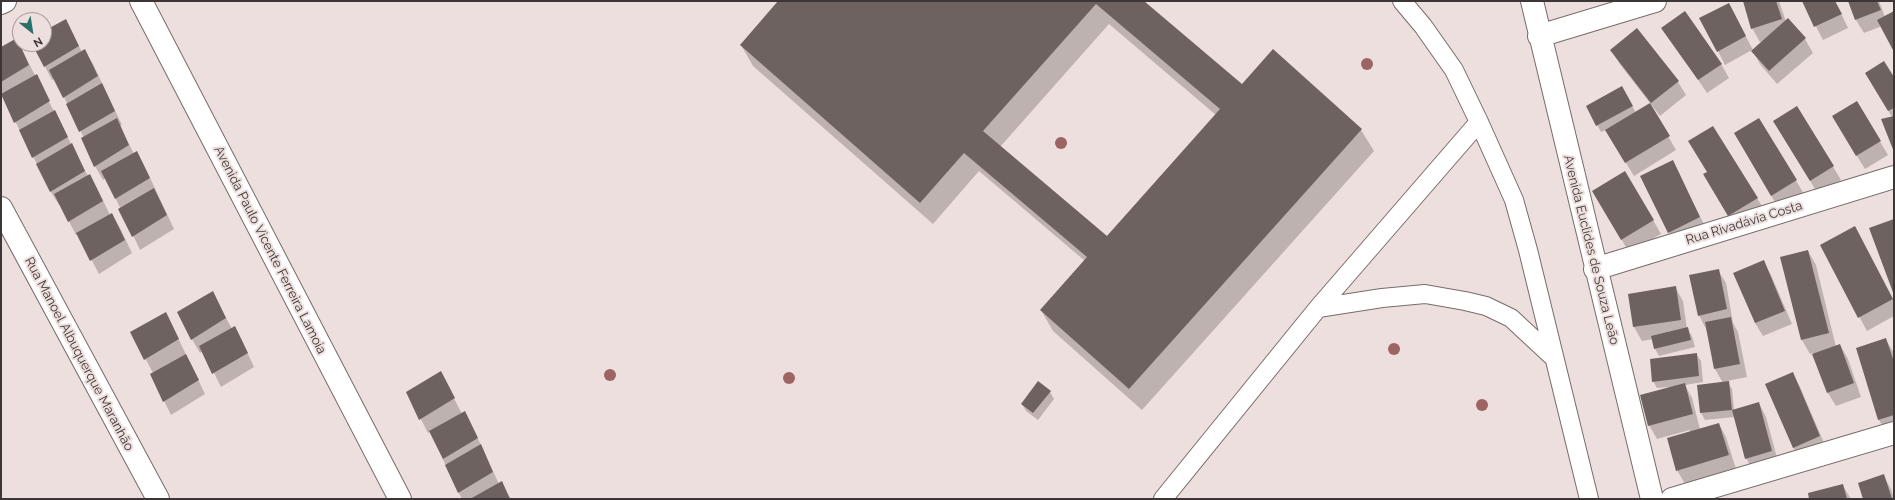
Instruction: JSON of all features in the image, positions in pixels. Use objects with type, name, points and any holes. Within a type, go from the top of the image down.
[{"type":"street","points":[[1,3],[5,1]]},
{"type":"street","name":"Avenida Paulo Vicente Ferreira Lamoia","points":[[141,1],[400,499]]},
{"type":"street","name":"Avenida Euclides de Souza Leão","points":[[1532,1],[1595,269],[1652,499]]},
{"type":"street","points":[[1539,36],[1655,1]]},
{"type":"street","name":"Rua Rivadávia Costa","points":[[1595,269],[1894,177]]},
{"type":"street","name":"Rua Manoel Albuquerque Maranhão","points":[[1,208],[158,499]]},
{"type":"street","points":[[1672,499],[1894,433]]},
{"type":"lane","points":[[1402,1],[1423,26],[1454,70],[1514,200],[1528,250],[1589,499]]},
{"type":"lane","points":[[1163,499],[1318,308],[1479,122]]},
{"type":"lane","points":[[1318,308],[1382,298],[1425,294],[1465,301],[1486,306],[1512,318],[1553,357]]},
{"type":"building","points":[[778,1],[1144,1],[1242,84],[1273,49],[1362,129],[1129,389],[1040,310],[1087,257],[964,153],[920,203],[740,45]],"holes":[[[1096,4],[1220,109],[1107,236],[983,131]]]},
{"type":"building","points":[[1743,1],[1776,1],[1782,19],[1751,29]]},
{"type":"building","points":[[1802,1],[1835,1],[1842,14],[1814,27]]},
{"type":"building","points":[[1848,1],[1877,1],[1881,10],[1855,20]]},
{"type":"building","points":[[1729,3],[1746,36],[1717,52],[1699,18]]},
{"type":"building","points":[[1685,11],[1722,64],[1698,80],[1661,28]]},
{"type":"building","points":[[1894,11],[1894,52],[1877,20]]},
{"type":"building","points":[[1788,18],[1806,38],[1769,71],[1751,51]]},
{"type":"building","points":[[66,19],[79,46],[44,67],[36,52],[52,52],[52,27]]},
{"type":"building","points":[[1637,28],[1679,81],[1651,103],[1610,50]]},
{"type":"building","points":[[12,41],[12,52],[23,52],[29,65],[1,82],[1,47]]},
{"type":"building","points":[[85,49],[98,76],[63,98],[49,70]]},
{"type":"building","points":[[1884,61],[1894,77],[1894,108],[1888,111],[1865,73]]},
{"type":"building","points":[[37,74],[50,101],[14,123],[1,94]]},
{"type":"building","points":[[102,83],[115,111],[79,132],[66,104]]},
{"type":"building","points":[[1622,86],[1633,106],[1596,126],[1586,106]]},
{"type":"building","points":[[1857,101],[1881,141],[1856,156],[1832,116]]},
{"type":"building","points":[[1650,103],[1670,136],[1625,163],[1605,130]]},
{"type":"building","points":[[1797,106],[1834,166],[1810,181],[1773,121]]},
{"type":"building","points":[[55,110],[68,137],[32,158],[19,130]]},
{"type":"building","points":[[1894,116],[1894,152],[1881,119]]},
{"type":"building","points":[[117,118],[129,145],[94,167],[81,138]]},
{"type":"building","points":[[1759,118],[1797,180],[1771,196],[1734,133]]},
{"type":"building","points":[[1713,126],[1758,198],[1728,216],[1703,174],[1707,172],[1688,141]]},
{"type":"building","points":[[72,143],[85,171],[50,192],[36,164]]},
{"type":"building","points":[[137,151],[150,178],[115,199],[101,171]]},
{"type":"building","points":[[1673,160],[1700,217],[1668,233],[1640,176]]},
{"type":"building","points":[[1625,171],[1654,220],[1621,240],[1592,191]]},
{"type":"building","points":[[90,174],[103,201],[68,222],[54,194]]},
{"type":"building","points":[[154,188],[167,215],[132,237],[118,209]]},
{"type":"building","points":[[112,213],[125,240],[90,261],[76,233]]},
{"type":"building","points":[[1894,219],[1894,295],[1869,228]]},
{"type":"building","points":[[1855,226],[1893,299],[1858,318],[1820,245]]},
{"type":"building","points":[[1808,250],[1829,333],[1801,340],[1780,257]]},
{"type":"building","points":[[1764,260],[1785,311],[1755,323],[1733,273]]},
{"type":"building","points":[[1719,269],[1727,309],[1698,316],[1689,275]]},
{"type":"building","points":[[1676,286],[1681,320],[1633,327],[1628,294]]},
{"type":"building","points":[[213,291],[226,318],[191,340],[177,312]]},
{"type":"building","points":[[166,312],[179,339],[144,360],[130,332]]},
{"type":"building","points":[[1731,317],[1740,364],[1714,369],[1705,322]]},
{"type":"building","points":[[235,326],[248,353],[212,374],[199,346]]},
{"type":"building","points":[[1688,327],[1691,340],[1654,349],[1651,336]]},
{"type":"building","points":[[1886,338],[1894,362],[1894,415],[1878,420],[1856,348]]},
{"type":"building","points":[[1840,344],[1854,383],[1827,393],[1812,354]]},
{"type":"building","points":[[1697,353],[1699,376],[1652,382],[1650,359]]},
{"type":"building","points":[[186,354],[199,380],[163,402],[150,374]]},
{"type":"building","points":[[441,371],[455,398],[419,420],[406,392]]},
{"type":"building","points":[[1793,372],[1820,436],[1793,448],[1765,384]]},
{"type":"building","points":[[1038,381],[1051,391],[1033,413],[1021,404]]},
{"type":"building","points":[[1729,381],[1732,410],[1700,413],[1697,385]]},
{"type":"building","points":[[1685,383],[1693,414],[1648,426],[1640,395]]},
{"type":"building","points":[[1759,402],[1772,451],[1745,459],[1732,410]]},
{"type":"building","points":[[465,411],[478,438],[443,459],[429,431]]},
{"type":"building","points":[[1719,423],[1729,455],[1676,471],[1667,438]]},
{"type":"building","points":[[481,444],[493,472],[458,493],[445,465]]},
{"type":"building","points":[[1884,474],[1892,499],[1863,499],[1858,483]]},
{"type":"building","points":[[502,481],[510,499],[470,499]]},
{"type":"building","points":[[1843,484],[1847,499],[1809,499],[1808,493]]}]
